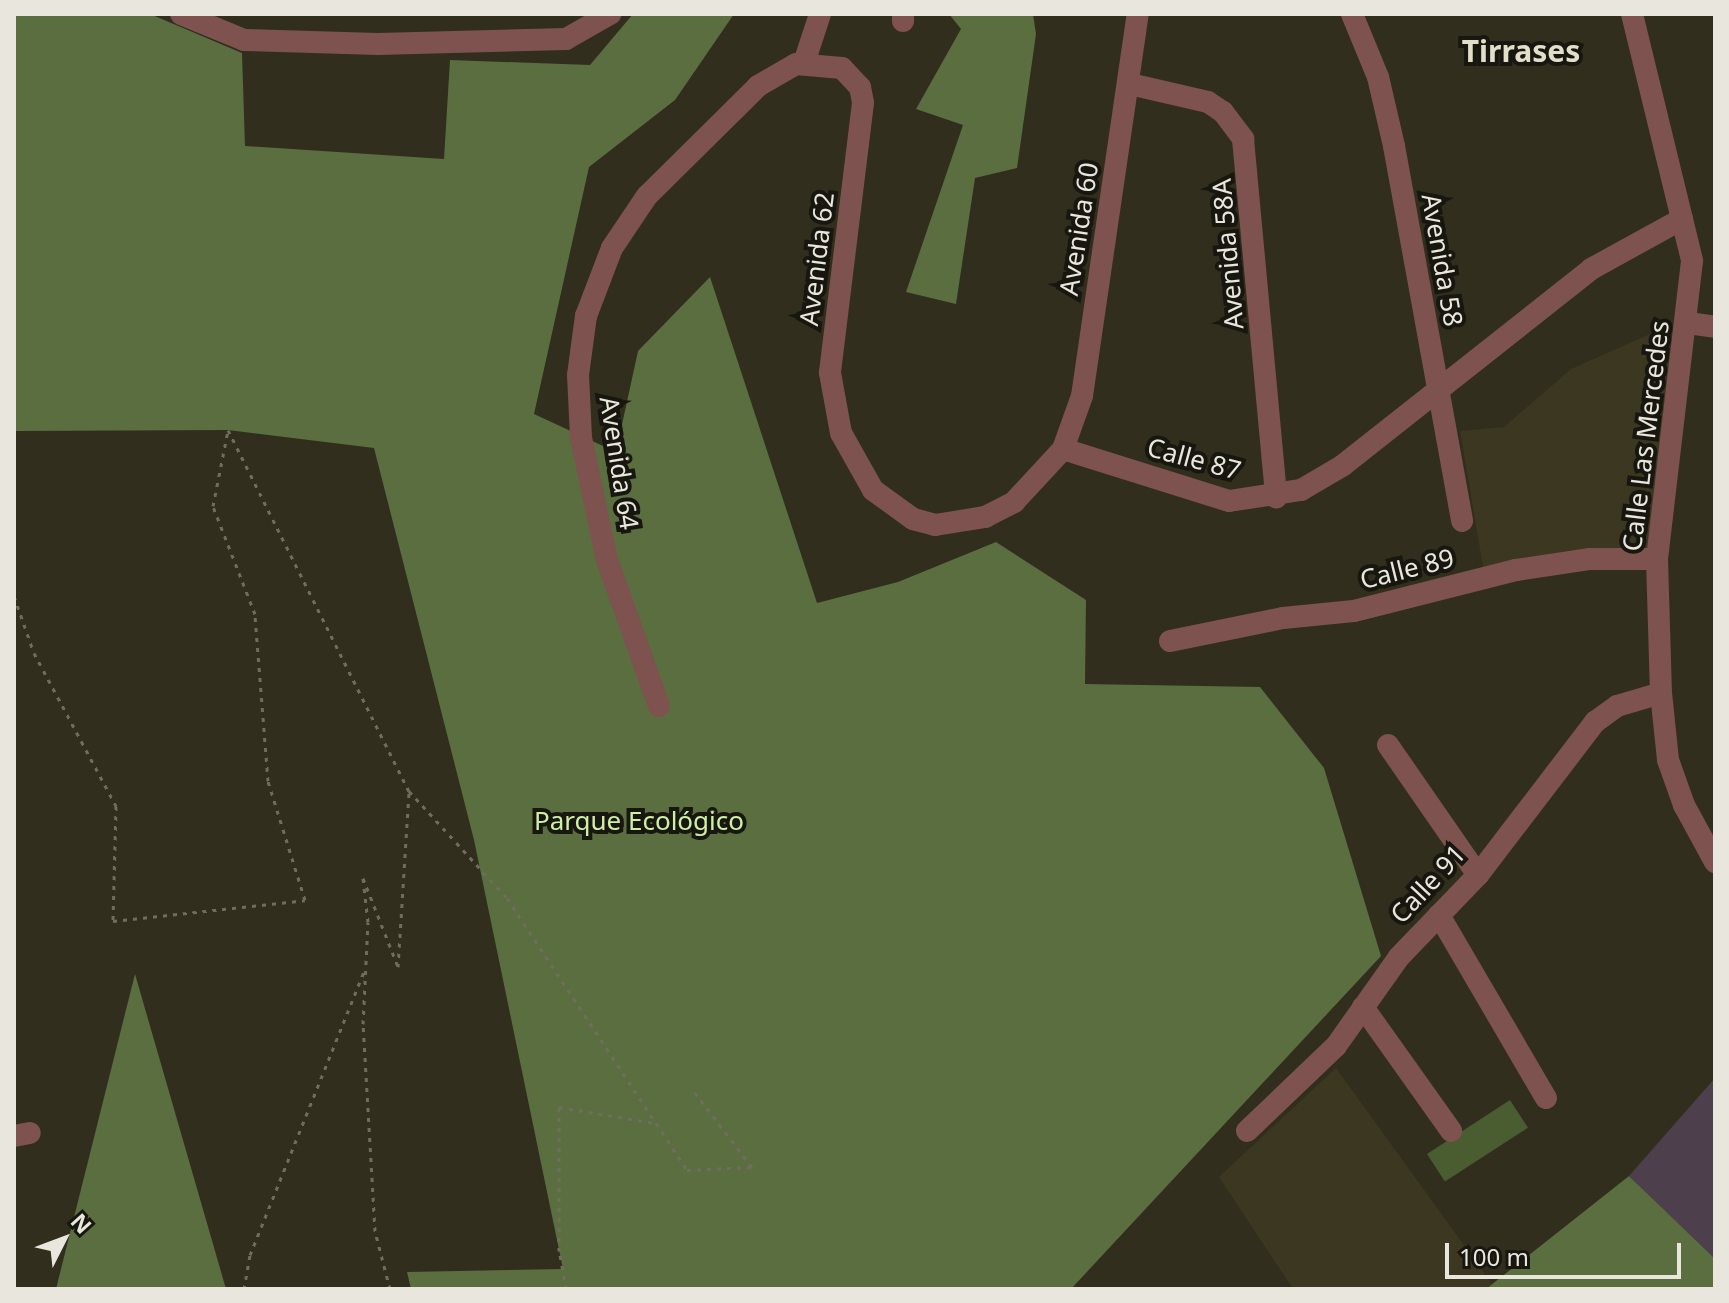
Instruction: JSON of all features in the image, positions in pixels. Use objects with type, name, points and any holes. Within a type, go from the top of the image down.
[{"type":"street","points":[[181,14],[244,40],[304,44],[566,39],[610,14]]},
{"type":"street","points":[[804,63],[820,14]]},
{"type":"street","name":"Avenida 60","points":[[1063,449],[1082,396],[1138,14]]},
{"type":"street","name":"Avenida 58","points":[[1352,14],[1378,77],[1394,146],[1462,521]]},
{"type":"street","name":"Calle Las Mercedes","points":[[1632,14],[1692,261],[1688,323],[1657,559],[1661,693],[1668,760],[1715,862]]},
{"type":"street","name":"Avenida 62","points":[[804,63],[842,68],[860,87],[862,124],[830,373],[841,433],[852,461],[873,490],[894,508],[935,525],[985,517],[1014,502],[1063,449]]},
{"type":"street","name":"Avenida 64","points":[[659,706],[607,560],[581,438],[578,375],[586,316],[612,248],[647,196],[758,86],[804,63]]},
{"type":"street","name":"Avenida 58A","points":[[1130,84],[1208,102],[1223,112],[1243,139],[1276,497]]},
{"type":"street","name":"Calle 87","points":[[1063,449],[1210,498],[1229,501],[1276,497],[1323,479],[1591,269],[1682,219]]},
{"type":"street","points":[[1688,323],[1715,327]]},
{"type":"street","name":"Calle 89","points":[[1170,641],[1283,618],[1354,611],[1516,570],[1590,559],[1657,559]]},
{"type":"street","name":"Calle 91","points":[[1247,1131],[1336,1046],[1399,957],[1478,875],[1595,722],[1617,706],[1661,693]]},
{"type":"street","points":[[1388,745],[1478,875]]},
{"type":"street","points":[[1439,915],[1546,1098]]},
{"type":"street","points":[[1363,1007],[1451,1131]]},
{"type":"path","points":[[14,596],[34,653],[116,806],[113,921],[305,900],[268,781],[255,614],[213,506],[228,430],[409,791],[507,898],[687,1170],[752,1167],[693,1090]]},
{"type":"path","points":[[390,1289],[375,1231],[363,1024],[366,966],[363,878],[398,967],[409,791]]},
{"type":"path","points":[[244,1289],[250,1255],[366,966]]},
{"type":"path","points":[[566,1289],[559,1251],[559,1107],[656,1124]]},
{"type":"shaded area","points":[[1666,327],[1671,333],[1658,553],[1485,578],[1460,431],[1504,427],[1571,369]]},
{"type":"shaded area","points":[[1336,1068],[1492,1284],[1486,1289],[1293,1289],[1219,1177]]},
{"type":"green space","name":"Parque Ecológico","points":[[14,14],[150,14],[242,53],[245,146],[444,159],[450,60],[590,65],[633,14],[734,14],[675,100],[589,167],[534,414],[616,452],[638,351],[710,277],[817,603],[898,582],[996,542],[1086,600],[1085,684],[1260,687],[1324,768],[1381,956],[1071,1289],[411,1289],[407,1272],[563,1269],[474,840],[374,448],[228,430],[14,431]]},
{"type":"green space","points":[[949,14],[1033,14],[1036,34],[1017,168],[975,178],[956,304],[906,292],[963,125],[916,109],[961,29]]},
{"type":"green space","points":[[135,974],[226,1289],[56,1289]]},
{"type":"green space","points":[[1510,1100],[1528,1128],[1445,1182],[1427,1154]]},
{"type":"green space","points":[[1629,1176],[1715,1257],[1715,1289],[1486,1289]]},
{"type":"building","points":[[1715,1078],[1715,1259],[1629,1176]]},
{"type":"district","name":"Tirrases","points":[[1521,51]]}]
